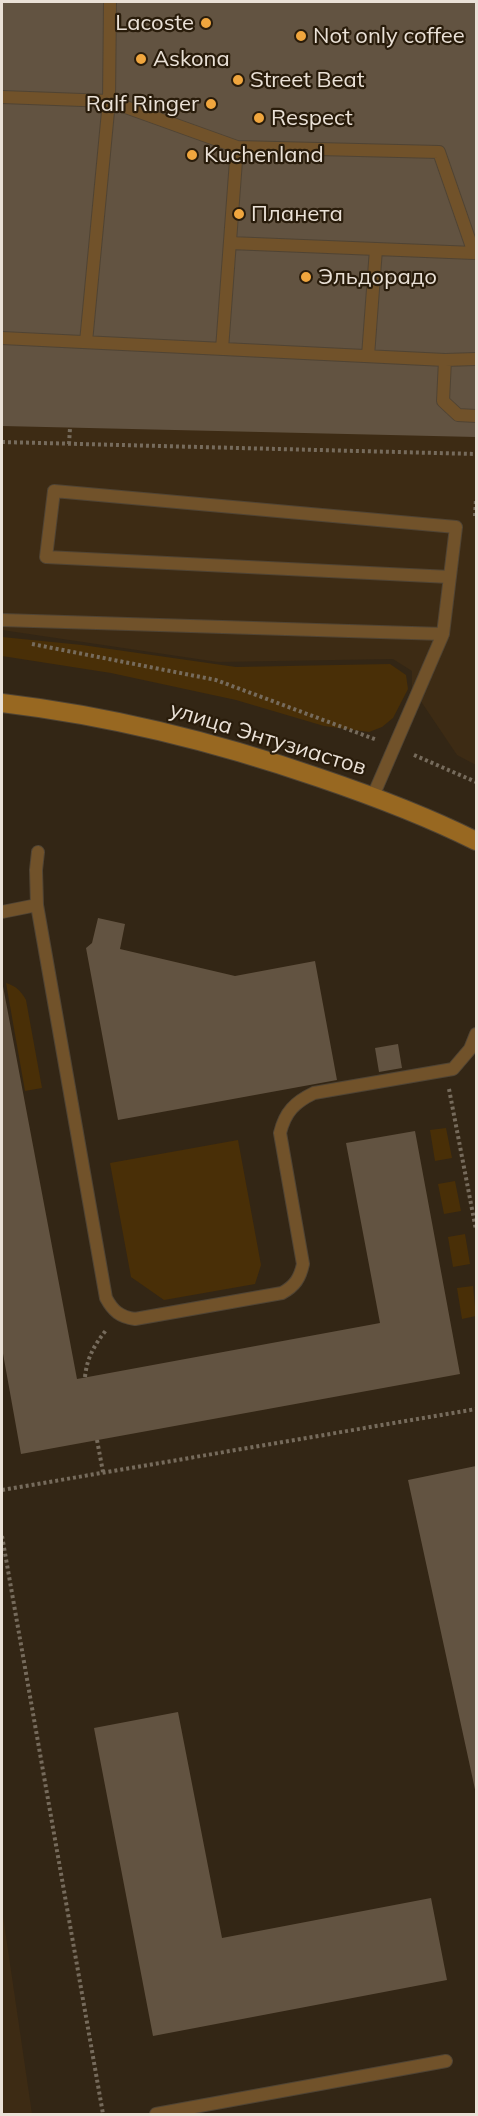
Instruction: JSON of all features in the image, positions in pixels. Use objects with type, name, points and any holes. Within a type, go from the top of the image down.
[{"type":"main road","name":"улица Энтузиастов","points":[[2,703],[103,718],[252,754],[373,796],[477,841]]},
{"type":"lane","points":[[86,342],[109,101],[110,2]]},
{"type":"lane","points":[[2,96],[109,101],[237,147],[439,152],[474,253],[230,243]]},
{"type":"lane","points":[[222,349],[237,147]]},
{"type":"lane","points":[[368,356],[376,249]]},
{"type":"lane","points":[[2,338],[445,360],[477,359]]},
{"type":"lane","points":[[445,360],[443,402],[458,415],[477,416]]},
{"type":"lane","points":[[373,796],[443,634],[450,577],[456,527],[54,492],[46,557],[450,577]]},
{"type":"lane","points":[[2,620],[443,634]]},
{"type":"lane","points":[[38,852],[37,905],[106,1298],[118,1314],[135,1319],[282,1293],[290,1289],[300,1276],[303,1264],[280,1133],[287,1113],[302,1099],[314,1093],[453,1069],[464,1057],[477,1034]]},
{"type":"lane","points":[[2,912],[37,905]]},
{"type":"lane","points":[[156,2115],[446,2061]]},
{"type":"path","points":[[69,444],[70,428]]},
{"type":"path","points":[[2,442],[477,454]]},
{"type":"path","points":[[24,643],[216,680],[394,746],[477,782]]},
{"type":"path","points":[[445,1070],[477,1230]]},
{"type":"path","points":[[85,1377],[86,1367],[94,1346],[118,1314]]},
{"type":"path","points":[[2,1490],[477,1409]]},
{"type":"path","points":[[97,1440],[103,1473]]},
{"type":"path","points":[[2,1536],[103,2115]]},
{"type":"shaded area","name":"Планета","points":[[2,2],[476,2],[476,765],[457,755],[412,688],[412,671],[393,659],[218,662],[2,630]]},
{"type":"shaded area","points":[[2,637],[82,645],[236,667],[390,664],[406,675],[408,689],[393,718],[382,727],[369,732],[324,726],[236,700],[111,673],[2,656]]},
{"type":"shaded area","points":[[6,983],[18,989],[26,1000],[42,1088],[25,1091]]},
{"type":"shaded area","points":[[446,1128],[452,1158],[435,1161],[430,1130]]},
{"type":"shaded area","points":[[238,1140],[261,1265],[255,1284],[164,1300],[131,1277],[110,1163]]},
{"type":"shaded area","points":[[455,1181],[461,1211],[444,1214],[438,1184]]},
{"type":"shaded area","points":[[465,1234],[470,1264],[453,1267],[448,1237]]},
{"type":"shaded area","points":[[473,1286],[476,1316],[462,1319],[457,1288]]},
{"type":"shaded area","points":[[2,1909],[32,2114],[2,2114]]},
{"type":"building","name":"Планета","points":[[2,2],[476,2],[476,437],[2,426]]},
{"type":"building","points":[[98,918],[125,924],[120,949],[235,976],[315,961],[337,1080],[118,1120],[86,948],[92,943]]},
{"type":"building","points":[[2,981],[77,1379],[380,1323],[346,1143],[415,1131],[460,1374],[21,1454],[2,1348]]},
{"type":"building","points":[[398,1044],[402,1068],[379,1072],[375,1048]]},
{"type":"building","points":[[476,1466],[476,1794],[408,1480]]},
{"type":"building","points":[[178,1712],[222,1938],[431,1898],[447,1980],[153,2036],[94,1728]]},
{"type":"place","name":"Lacoste","points":[[206,23]]},
{"type":"place","name":"Not only coffee","points":[[301,36]]},
{"type":"place","name":"Askona","points":[[141,59]]},
{"type":"place","name":"Street Beat","points":[[238,80]]},
{"type":"place","name":"Ralf Ringer","points":[[211,104]]},
{"type":"place","name":"Respect","points":[[259,118]]},
{"type":"place","name":"Kuchenland","points":[[192,155]]},
{"type":"place","name":"Планета","points":[[239,214]]},
{"type":"place","name":"Эльдорадо","points":[[306,277]]}]
